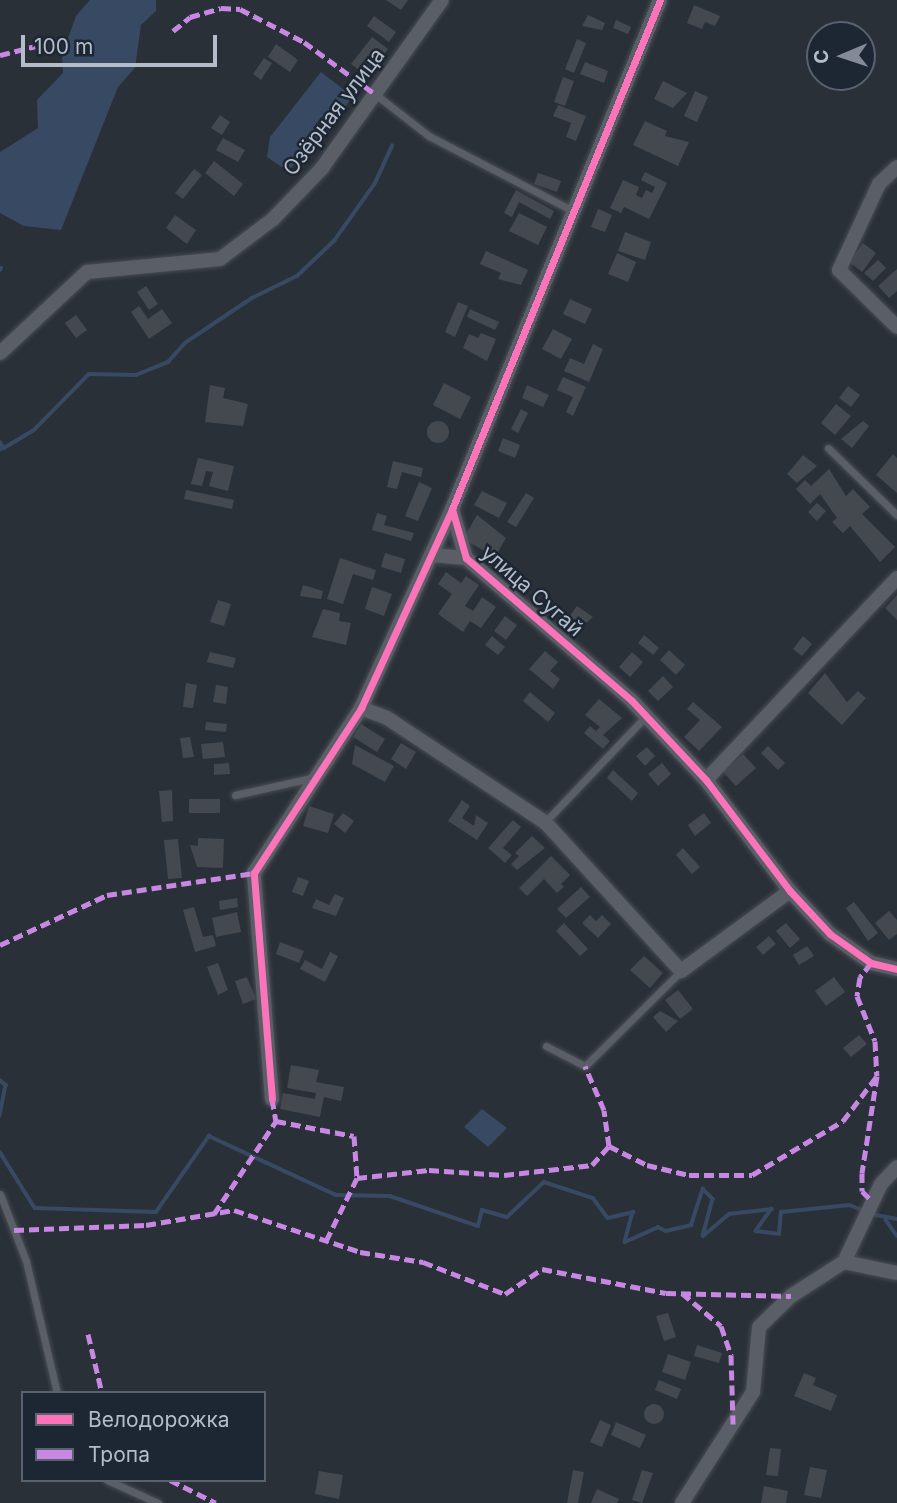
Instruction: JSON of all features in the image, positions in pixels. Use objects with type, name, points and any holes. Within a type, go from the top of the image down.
[{"type":"street","name":"Озёрная улица","points":[[0,352],[87,272],[220,259],[273,219],[322,168],[442,0]]},
{"type":"street","points":[[272,1100],[254,873],[311,778],[361,708],[452,509],[660,0]]},
{"type":"street","points":[[897,167],[879,184],[839,270],[897,327]]},
{"type":"street","name":"улица Сугай","points":[[452,509],[466,558],[646,716],[706,780],[790,891],[830,934],[871,963],[897,969]]},
{"type":"street","points":[[431,555],[466,558]]},
{"type":"street","points":[[706,780],[897,578]]},
{"type":"street","points":[[361,708],[387,718],[545,822],[681,971],[790,891]]},
{"type":"street","points":[[682,1503],[753,1392],[759,1327],[791,1296],[844,1262],[881,1184],[897,1167]]},
{"type":"street","points":[[844,1262],[897,1273]]},
{"type":"lane","points":[[375,94],[429,136],[573,211]]},
{"type":"lane","points":[[828,448],[897,515]]},
{"type":"lane","points":[[545,822],[646,716]]},
{"type":"lane","points":[[235,795],[311,778]]},
{"type":"lane","points":[[546,1046],[585,1066],[681,971]]},
{"type":"lane","points":[[0,1194],[26,1261],[57,1391]]},
{"type":"lane","points":[[111,1482],[158,1503]]},
{"type":"water","points":[[90,0],[156,0],[156,11],[141,25],[135,68],[118,87],[61,230],[24,226],[0,213],[0,152],[38,128],[37,100],[63,73],[62,55],[76,16]]},
{"type":"water","points":[[321,72],[352,96],[330,133],[287,171],[267,157],[270,137]]},
{"type":"water","points":[[482,1109],[507,1128],[488,1147],[464,1127]]},
{"type":"building","points":[[386,0],[408,0],[401,10]]},
{"type":"building","points":[[694,5],[720,16],[715,26],[705,22],[702,29],[687,23]]},
{"type":"building","points":[[588,15],[605,23],[602,30],[582,26]]},
{"type":"building","points":[[374,16],[396,32],[389,42],[367,26]]},
{"type":"building","points":[[616,20],[631,27],[628,34],[613,28]]},
{"type":"building","points":[[372,37],[388,49],[367,76],[351,64]]},
{"type":"building","points":[[577,39],[586,43],[574,73],[565,69]]},
{"type":"building","points":[[276,44],[298,60],[290,72],[268,57]]},
{"type":"building","points":[[264,58],[272,63],[261,80],[253,74]]},
{"type":"building","points":[[585,62],[608,71],[604,83],[580,74]]},
{"type":"building","points":[[563,77],[574,81],[565,106],[554,102]]},
{"type":"building","points":[[663,81],[687,93],[673,108],[654,99]]},
{"type":"building","points":[[695,91],[708,97],[697,122],[684,116]]},
{"type":"building","points":[[558,105],[586,116],[576,141],[566,137],[571,123],[553,116]]},
{"type":"building","points":[[220,115],[230,122],[222,135],[211,128]]},
{"type":"building","points":[[645,121],[667,131],[665,136],[689,142],[678,166],[633,145]]},
{"type":"building","points":[[223,138],[245,150],[238,162],[216,150]]},
{"type":"building","points":[[214,161],[243,184],[234,196],[205,173]]},
{"type":"building","points":[[194,169],[202,175],[183,199],[175,193]]},
{"type":"building","points":[[645,172],[667,183],[649,219],[624,207],[621,213],[610,208],[623,180],[639,187],[636,195],[642,198],[646,190],[652,193],[655,187],[641,180]]},
{"type":"building","points":[[538,173],[561,181],[557,192],[534,184]]},
{"type":"building","points":[[516,190],[554,211],[550,219],[519,202],[512,217],[504,213]]},
{"type":"building","points":[[598,209],[612,215],[605,232],[591,227]]},
{"type":"building","points":[[519,213],[547,227],[538,245],[509,231]]},
{"type":"building","points":[[175,215],[196,230],[187,244],[166,228]]},
{"type":"building","points":[[625,232],[651,242],[645,260],[618,251]]},
{"type":"building","points":[[863,243],[876,253],[862,272],[849,262]]},
{"type":"building","points":[[486,251],[528,270],[521,285],[498,279],[501,273],[480,264]]},
{"type":"building","points":[[617,253],[636,262],[628,282],[608,274]]},
{"type":"building","points":[[878,260],[886,268],[873,281],[864,273]]},
{"type":"building","points":[[897,269],[897,291],[889,298],[878,286]]},
{"type":"building","points":[[146,286],[158,304],[149,310],[137,292]]},
{"type":"building","points":[[570,299],[592,309],[585,324],[563,314]]},
{"type":"building","points":[[458,302],[468,306],[455,337],[445,332]]},
{"type":"building","points":[[139,306],[148,319],[162,309],[172,323],[149,339],[131,312]]},
{"type":"building","points":[[470,309],[499,322],[495,330],[467,317]]},
{"type":"building","points":[[76,315],[87,330],[76,338],[65,323]]},
{"type":"building","points":[[553,329],[572,339],[561,359],[542,349]]},
{"type":"building","points":[[481,333],[496,339],[487,361],[463,348],[469,334],[478,338]]},
{"type":"building","points":[[593,344],[603,349],[589,382],[564,371],[570,358],[584,364]]},
{"type":"building","points":[[563,377],[586,387],[573,416],[566,412],[573,397],[557,390]]},
{"type":"building","points":[[444,383],[471,397],[460,419],[433,405]]},
{"type":"building","points":[[210,385],[225,388],[223,398],[248,404],[243,426],[205,422]]},
{"type":"building","points":[[527,385],[549,395],[543,407],[522,398]]},
{"type":"building","points":[[848,386],[860,395],[851,407],[839,398]]},
{"type":"building","points":[[836,404],[851,416],[835,435],[821,423]]},
{"type":"building","points":[[521,409],[528,413],[518,433],[511,429]]},
{"type":"building","points":[[438,421],[446,424],[449,432],[446,440],[438,443],[430,440],[427,432],[430,424]]},
{"type":"building","points":[[863,421],[869,426],[852,448],[841,439]]},
{"type":"building","points":[[503,438],[520,445],[515,458],[498,451]]},
{"type":"building","points":[[893,454],[897,458],[897,493],[876,475]]},
{"type":"building","points":[[803,455],[817,466],[797,483],[787,474]]},
{"type":"building","points":[[198,458],[234,466],[228,491],[209,486],[213,472],[206,471],[202,486],[191,484]]},
{"type":"building","points":[[393,461],[423,468],[421,477],[402,472],[397,489],[387,487]]},
{"type":"building","points":[[829,469],[846,496],[853,489],[870,507],[862,514],[895,547],[880,562],[850,526],[843,533],[832,522],[837,518],[820,494],[810,504],[796,489],[805,480],[811,486]]},
{"type":"building","points":[[419,482],[432,488],[418,521],[405,516]]},
{"type":"building","points":[[186,490],[234,500],[232,509],[184,499]]},
{"type":"building","points":[[482,491],[507,503],[499,518],[474,505]]},
{"type":"building","points":[[526,493],[534,498],[516,527],[507,522]]},
{"type":"building","points":[[817,503],[826,511],[817,521],[808,512]]},
{"type":"building","points":[[377,513],[387,516],[384,525],[414,533],[411,541],[372,530]]},
{"type":"building","points":[[477,515],[506,538],[495,557],[463,539]]},
{"type":"building","points":[[385,553],[405,559],[401,573],[381,567]]},
{"type":"building","points":[[340,558],[376,570],[373,580],[353,574],[343,604],[327,599]]},
{"type":"building","points":[[446,572],[461,583],[466,576],[479,585],[465,606],[473,611],[482,597],[496,607],[481,628],[470,621],[463,632],[438,614],[452,594],[438,584]]},
{"type":"building","points":[[303,585],[323,591],[321,599],[300,596]]},
{"type":"building","points":[[372,587],[392,594],[384,616],[365,609]]},
{"type":"building","points":[[897,595],[897,620],[885,608]]},
{"type":"building","points":[[218,600],[231,604],[224,626],[210,622]]},
{"type":"building","points":[[577,606],[593,617],[578,630],[566,621]]},
{"type":"building","points":[[323,609],[340,613],[339,621],[351,623],[346,645],[312,637]]},
{"type":"building","points":[[505,616],[517,625],[506,640],[494,631]]},
{"type":"building","points":[[644,635],[659,648],[653,655],[638,643]]},
{"type":"building","points":[[492,636],[505,647],[498,655],[485,645]]},
{"type":"building","points":[[803,636],[812,644],[802,656],[793,649]]},
{"type":"building","points":[[669,650],[685,665],[676,675],[660,660]]},
{"type":"building","points":[[545,651],[558,662],[550,671],[560,679],[553,689],[529,669]]},
{"type":"building","points":[[210,652],[236,658],[233,668],[207,662]]},
{"type":"building","points":[[632,652],[643,662],[630,677],[619,667]]},
{"type":"building","points":[[825,673],[847,702],[858,691],[866,698],[842,725],[808,693]]},
{"type":"building","points":[[663,676],[673,687],[658,701],[648,691]]},
{"type":"building","points":[[186,683],[197,685],[193,708],[183,707]]},
{"type":"building","points":[[216,685],[228,687],[226,704],[213,702]]},
{"type":"building","points":[[530,692],[555,713],[548,722],[523,701]]},
{"type":"building","points":[[599,699],[622,718],[603,735],[610,741],[603,749],[584,733],[590,726],[596,731],[600,727],[585,715]]},
{"type":"building","points":[[693,702],[722,727],[699,751],[684,737],[700,720],[687,709]]},
{"type":"building","points":[[206,722],[227,724],[226,732],[205,730]]},
{"type":"building","points":[[361,724],[385,739],[377,752],[353,737]]},
{"type":"building","points":[[190,737],[194,757],[183,758],[180,738]]},
{"type":"building","points":[[223,742],[225,757],[203,759],[201,744]]},
{"type":"building","points":[[401,743],[416,752],[406,769],[391,759]]},
{"type":"building","points":[[355,745],[394,766],[385,782],[352,764]]},
{"type":"building","points":[[768,746],[785,763],[778,770],[761,753]]},
{"type":"building","points":[[647,747],[655,756],[645,766],[636,756]]},
{"type":"building","points":[[743,754],[756,768],[736,786],[723,772]]},
{"type":"building","points":[[229,763],[230,774],[214,775],[214,764]]},
{"type":"building","points":[[662,763],[671,774],[658,786],[648,774]]},
{"type":"building","points":[[613,770],[638,793],[632,801],[607,778]]},
{"type":"building","points":[[172,790],[173,821],[162,822],[159,791]]},
{"type":"building","points":[[189,799],[220,799],[220,813],[189,813]]},
{"type":"building","points":[[462,800],[470,806],[462,818],[474,826],[476,815],[488,823],[477,840],[448,821]]},
{"type":"building","points":[[309,806],[334,814],[328,833],[303,826]]},
{"type":"building","points":[[343,813],[354,821],[345,833],[334,824]]},
{"type":"building","points":[[704,813],[711,823],[695,836],[688,825]]},
{"type":"building","points":[[513,820],[521,827],[503,848],[512,855],[505,863],[488,848]]},
{"type":"building","points":[[532,836],[545,848],[517,870],[511,864],[519,856],[515,853]]},
{"type":"building","points":[[198,838],[224,839],[223,868],[197,867],[190,845],[198,846]]},
{"type":"building","points":[[178,839],[182,878],[168,879],[164,840]]},
{"type":"building","points":[[683,848],[700,867],[692,874],[676,855]]},
{"type":"building","points":[[551,856],[570,875],[561,884],[564,887],[557,893],[544,879],[527,896],[519,888]]},
{"type":"building","points":[[298,877],[309,881],[303,896],[292,892]]},
{"type":"building","points":[[581,887],[590,897],[566,918],[557,909]]},
{"type":"building","points":[[335,894],[344,898],[336,916],[312,908],[316,899],[329,905]]},
{"type":"building","points":[[237,898],[238,907],[220,910],[219,901]]},
{"type":"building","points":[[854,902],[878,933],[868,941],[846,908]]},
{"type":"building","points":[[194,907],[203,937],[213,935],[216,946],[195,952],[183,910]]},
{"type":"building","points":[[889,911],[897,920],[897,934],[889,940],[875,923]]},
{"type":"building","points":[[237,912],[241,932],[216,937],[212,918]]},
{"type":"building","points":[[590,915],[596,921],[602,915],[611,924],[598,938],[582,923]]},
{"type":"building","points":[[564,923],[588,949],[580,956],[556,931]]},
{"type":"building","points":[[786,923],[800,939],[790,948],[776,931]]},
{"type":"building","points":[[769,936],[776,944],[763,955],[756,947]]},
{"type":"building","points":[[280,942],[304,951],[299,963],[276,954]]},
{"type":"building","points":[[807,946],[814,956],[799,965],[793,955]]},
{"type":"building","points":[[330,952],[338,956],[325,982],[300,969],[305,960],[322,969]]},
{"type":"building","points":[[644,956],[663,973],[650,988],[630,970]]},
{"type":"building","points":[[218,963],[228,990],[218,995],[207,967]]},
{"type":"building","points":[[247,977],[256,999],[243,1004],[235,981]]},
{"type":"building","points":[[834,977],[845,992],[826,1006],[815,991]]},
{"type":"building","points":[[678,990],[693,1009],[680,1019],[665,1000]]},
{"type":"building","points":[[660,1011],[678,1021],[666,1032],[653,1017]]},
{"type":"building","points":[[859,1035],[867,1044],[851,1057],[843,1048]]},
{"type":"building","points":[[291,1065],[319,1070],[316,1082],[344,1087],[341,1101],[324,1097],[320,1117],[280,1109],[283,1093],[315,1099],[316,1093],[287,1088]]},
{"type":"building","points":[[668,1313],[676,1337],[664,1341],[656,1316]]},
{"type":"building","points":[[697,1345],[722,1353],[719,1363],[694,1356]]},
{"type":"building","points":[[668,1354],[691,1362],[685,1380],[662,1372]]},
{"type":"building","points":[[804,1373],[816,1378],[813,1385],[837,1395],[831,1411],[794,1396]]},
{"type":"building","points":[[659,1380],[681,1389],[677,1399],[655,1390]]},
{"type":"building","points":[[654,1404],[661,1407],[664,1414],[661,1421],[654,1424],[647,1421],[644,1414],[647,1407]]},
{"type":"building","points":[[600,1420],[611,1425],[602,1447],[590,1442]]},
{"type":"building","points":[[616,1422],[646,1435],[640,1448],[611,1435]]},
{"type":"building","points":[[770,1448],[781,1449],[778,1476],[766,1475]]},
{"type":"building","points":[[810,1467],[827,1470],[821,1498],[804,1495]]},
{"type":"building","points":[[573,1470],[584,1472],[578,1503],[567,1503]]},
{"type":"building","points":[[642,1470],[653,1473],[642,1503],[632,1500]]},
{"type":"building","points":[[319,1471],[343,1475],[339,1499],[315,1494]]},
{"type":"building","points":[[764,1486],[788,1491],[786,1503],[761,1503]]},
{"type":"building","points":[[597,1489],[619,1499],[617,1503],[591,1503]]},
{"type":"waterway","points":[[4,448],[34,430],[89,374],[136,375],[168,362],[185,343],[252,298],[297,276],[334,241],[375,183],[392,146]]},
{"type":"waterway","points":[[0,442],[4,448],[0,450]]},
{"type":"waterway","points":[[0,1080],[6,1085],[0,1115]]},
{"type":"waterway","points":[[0,1152],[35,1208],[156,1212],[209,1136],[336,1195],[390,1196],[478,1226],[482,1210],[507,1217],[544,1182],[593,1198],[608,1218],[633,1212],[625,1242],[658,1227],[666,1231],[691,1225],[703,1189],[713,1199],[703,1236],[729,1214],[772,1209],[756,1231],[779,1234],[781,1212],[850,1205],[864,1211]]},
{"type":"waterway","points":[[871,1214],[897,1219]]},
{"type":"waterway","points":[[886,1220],[897,1236]]},
{"type":"marked path","points":[[173,31],[190,17],[221,8],[240,9],[304,42],[375,94]]},
{"type":"marked path","points":[[0,55],[35,46]]},
{"type":"marked path","points":[[0,945],[107,895],[254,873]]},
{"type":"marked path","points":[[871,963],[860,977],[857,996],[875,1041],[877,1076],[862,1173],[862,1191],[872,1201]]},
{"type":"marked path","points":[[357,1178],[429,1170],[504,1175],[592,1165],[609,1146],[604,1110],[585,1066]]},
{"type":"marked path","points":[[609,1146],[647,1165],[689,1175],[752,1175],[843,1121],[877,1076]]},
{"type":"marked path","points":[[272,1099],[276,1121],[354,1136],[357,1178],[326,1241]]},
{"type":"marked path","points":[[214,1214],[276,1121]]},
{"type":"marked path","points":[[14,1230],[146,1225],[234,1210],[360,1252],[423,1262],[505,1294],[542,1269],[666,1293],[791,1296]]},
{"type":"marked path","points":[[682,1293],[721,1326],[731,1355],[733,1424]]},
{"type":"marked path","points":[[88,1334],[102,1391]]},
{"type":"marked path","points":[[174,1482],[216,1503]]},
{"type":"cycle path","points":[[272,1099],[254,873],[361,708],[452,509],[660,0]]},
{"type":"cycle path","points":[[452,509],[466,558],[632,701],[706,780],[790,891],[830,934],[871,963],[897,969]]}]
